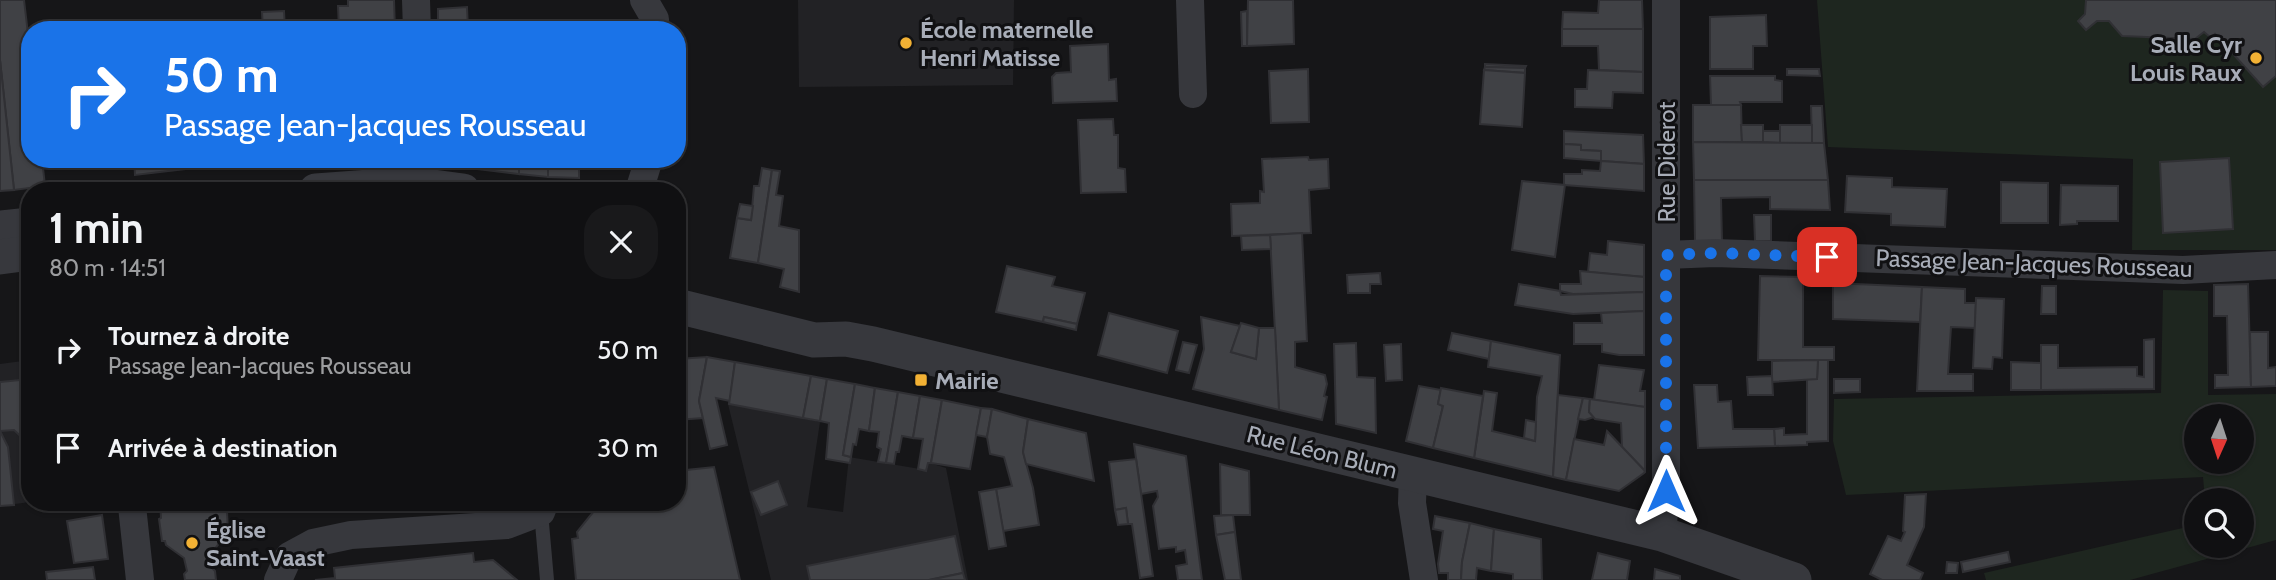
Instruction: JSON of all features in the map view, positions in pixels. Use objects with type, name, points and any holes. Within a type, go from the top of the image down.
[{"type":"street","points":[[416,0],[417,21]]},
{"type":"street","points":[[644,0],[655,21]]},
{"type":"street","points":[[1190,0],[1193,94]]},
{"type":"street","name":"Rue Diderot","points":[[1662,534],[1666,491],[1666,0]]},
{"type":"street","points":[[363,182],[415,172],[440,182]]},
{"type":"street","points":[[0,228],[21,226]]},
{"type":"street","name":"Passage Jean-Jacques Rousseau","points":[[1666,255],[1715,253],[2183,270],[2276,265]]},
{"type":"street","points":[[0,257],[21,254]]},
{"type":"street","name":"Rue Léon Blum","points":[[686,286],[820,321],[846,339]]},
{"type":"street","name":"Rue Léon Blum","points":[[686,308],[814,340],[846,339],[1009,376],[1662,534],[1794,580]]},
{"type":"street","points":[[1413,474],[1412,502],[1424,580]]},
{"type":"street","points":[[133,511],[140,580]]},
{"type":"street","points":[[278,580],[289,556],[313,543],[351,535],[506,525],[535,511]]},
{"type":"lane","points":[[543,511],[547,580]]},
{"type":"shaded area","name":"École maternelle Henri Matisse","points":[[798,0],[1014,0],[1013,85],[799,87]]},
{"type":"shaded area","points":[[1817,0],[2276,0],[2276,250],[2132,250],[2133,159],[1828,147]]},
{"type":"shaded area","points":[[2163,290],[2208,291],[2208,395],[2276,394],[2276,540],[2254,546],[2254,488],[2204,488],[2203,477],[1846,495],[1833,441],[1834,399],[2161,393]]},
{"type":"shaded area","points":[[21,361],[21,503],[0,506],[0,364]]},
{"type":"shaded area","points":[[734,362],[810,376],[802,418],[820,422],[807,507],[843,512],[849,457],[926,470],[927,462],[946,468],[968,580],[771,580],[728,404]]},
{"type":"shaded area","points":[[2184,528],[2184,558],[2210,558],[2130,580],[1986,580],[1984,573]]},
{"type":"building","points":[[0,0],[24,0],[26,21],[21,21],[21,168],[43,168],[45,182],[21,182],[21,189],[14,190],[0,60]]},
{"type":"building","points":[[348,0],[394,0],[395,21],[339,21],[338,6],[348,6]]},
{"type":"building","points":[[1248,0],[1293,0],[1294,44],[1247,46]]},
{"type":"building","points":[[1599,0],[1642,0],[1643,29],[1562,29],[1563,12],[1598,13]]},
{"type":"building","name":"Salle Cyr Louis Raux","points":[[2086,0],[2276,0],[2276,76],[2263,87],[2215,34],[2211,38],[2204,32],[2195,39],[2122,36],[2109,21],[2097,21],[2086,30],[2078,21],[2085,14]]},
{"type":"building","points":[[467,7],[468,21],[438,21],[438,9]]},
{"type":"building","points":[[284,11],[285,21],[262,21],[262,12]]},
{"type":"building","points":[[1247,11],[1247,46],[1242,46],[1241,12]]},
{"type":"building","points":[[1766,15],[1767,46],[1753,46],[1753,69],[1710,69],[1710,17]]},
{"type":"building","points":[[1562,29],[1643,29],[1643,72],[1599,70],[1598,46],[1562,46]]},
{"type":"building","points":[[1108,44],[1109,80],[1116,79],[1117,101],[1053,103],[1052,77],[1056,73],[1071,72],[1070,46]]},
{"type":"building","points":[[0,60],[14,190],[0,191]]},
{"type":"building","points":[[1485,64],[1526,66],[1485,67]]},
{"type":"building","points":[[1485,67],[1525,68],[1525,73],[1484,70]]},
{"type":"building","points":[[1308,69],[1309,122],[1271,123],[1269,71]]},
{"type":"building","points":[[1787,69],[1819,69],[1820,76],[1787,75]]},
{"type":"building","points":[[1484,70],[1525,73],[1522,127],[1480,124]]},
{"type":"building","points":[[1588,70],[1643,72],[1643,93],[1613,92],[1612,108],[1575,107],[1575,89],[1587,89]]},
{"type":"building","points":[[1710,76],[1775,76],[1775,80],[1782,81],[1782,102],[1711,105]]},
{"type":"building","points":[[1693,105],[1741,105],[1742,142],[1693,142]]},
{"type":"building","points":[[1811,106],[1822,106],[1824,143],[1812,143]]},
{"type":"building","points":[[1113,119],[1114,135],[1118,135],[1118,168],[1125,169],[1126,192],[1081,193],[1078,120]]},
{"type":"building","points":[[1741,125],[1763,125],[1763,142],[1742,142]]},
{"type":"building","points":[[1780,125],[1812,125],[1812,143],[1780,143]]},
{"type":"building","points":[[1564,131],[1643,135],[1644,164],[1601,161],[1601,151],[1581,150],[1581,145],[1564,144]]},
{"type":"building","points":[[1763,131],[1780,131],[1780,143],[1763,142]]},
{"type":"building","points":[[1693,142],[1824,143],[1828,180],[1694,180]]},
{"type":"building","points":[[1564,144],[1581,145],[1581,150],[1601,151],[1601,161],[1564,158]]},
{"type":"building","points":[[1308,157],[1309,160],[1328,159],[1329,188],[1309,190],[1311,233],[1232,236],[1231,204],[1260,203],[1260,191],[1264,192],[1262,159]]},
{"type":"building","points":[[2229,158],[2233,229],[2163,233],[2160,162]]},
{"type":"building","points":[[1601,161],[1644,164],[1644,191],[1564,185],[1564,174],[1582,174],[1582,170],[1600,171]]},
{"type":"building","points":[[135,168],[185,168],[185,169],[135,175]]},
{"type":"building","points":[[470,168],[519,168],[519,174]]},
{"type":"building","points":[[519,168],[548,168],[548,177],[519,174]]},
{"type":"building","points":[[548,168],[579,168],[579,178],[548,177]]},
{"type":"building","points":[[762,168],[772,170],[758,263],[730,258],[737,218],[751,220],[754,186],[759,186]]},
{"type":"building","points":[[772,170],[780,171],[776,195],[783,196],[779,226],[799,230],[799,292],[780,287],[784,269],[758,263]]},
{"type":"building","points":[[1847,176],[1892,178],[1892,187],[1947,189],[1945,227],[1891,225],[1891,214],[1845,212]]},
{"type":"building","points":[[1694,180],[1828,180],[1830,210],[1770,209],[1770,197],[1721,198],[1722,241],[1695,241]]},
{"type":"building","points":[[1522,181],[1565,185],[1555,257],[1512,250]]},
{"type":"building","points":[[2001,182],[2048,183],[2048,223],[2001,223]]},
{"type":"building","points":[[2061,185],[2118,186],[2118,221],[2077,221],[2077,224],[2060,225]]},
{"type":"building","points":[[740,204],[753,206],[751,220],[737,218]]},
{"type":"building","points":[[1754,215],[1771,215],[1771,241],[1755,241]]},
{"type":"building","points":[[1302,233],[1307,341],[1295,342],[1295,367],[1325,375],[1327,384],[1324,396],[1327,397],[1322,420],[1279,410],[1270,235]]},
{"type":"building","points":[[1270,235],[1271,249],[1242,250],[1241,236]]},
{"type":"building","points":[[1608,241],[1644,245],[1644,277],[1588,272],[1590,253],[1607,255]]},
{"type":"building","points":[[1007,266],[1055,277],[1052,286],[1085,293],[1077,324],[1044,317],[1043,322],[996,312]]},
{"type":"building","points":[[1580,271],[1644,277],[1644,292],[1573,294],[1560,291],[1560,284],[1581,284]]},
{"type":"building","points":[[1380,273],[1381,284],[1370,284],[1370,293],[1348,293],[1347,275]]},
{"type":"building","points":[[1760,276],[1803,277],[1803,347],[1834,347],[1834,360],[1758,360]]},
{"type":"building","points":[[1833,283],[1922,287],[1920,322],[1833,319]]},
{"type":"building","points":[[1519,284],[1560,291],[1561,295],[1644,292],[1644,311],[1573,314],[1515,305]]},
{"type":"building","points":[[2248,284],[2251,387],[2215,388],[2215,375],[2228,375],[2227,316],[2214,316],[2214,285]]},
{"type":"building","points":[[2042,286],[2056,286],[2056,314],[2041,314]]},
{"type":"building","points":[[1922,287],[1965,289],[1965,303],[1976,303],[1975,328],[1951,327],[1948,374],[1973,374],[1973,391],[1917,391]]},
{"type":"building","points":[[1976,298],[2004,299],[2002,358],[1993,357],[1992,369],[1973,368]]},
{"type":"building","points":[[1644,311],[1644,355],[1602,352],[1602,344],[1574,344],[1574,323],[1602,323],[1601,313]]},
{"type":"building","points":[[1109,313],[1178,331],[1167,373],[1098,355]]},
{"type":"building","points":[[1044,317],[1077,324],[1076,330],[1043,322]]},
{"type":"building","points":[[1201,317],[1240,326],[1231,352],[1256,359],[1259,328],[1275,328],[1279,410],[1193,389],[1204,349]]},
{"type":"building","points":[[1241,323],[1259,328],[1256,359],[1231,352]]},
{"type":"building","points":[[2250,332],[2268,332],[2268,368],[2276,367],[2276,386],[2251,387]]},
{"type":"building","points":[[1452,333],[1491,341],[1489,359],[1448,350]]},
{"type":"building","points":[[2154,339],[2154,389],[2041,390],[2041,345],[2058,345],[2058,368],[2137,367],[2137,376],[2144,377],[2144,340]]},
{"type":"building","points":[[1491,341],[1560,355],[1553,477],[1474,458],[1484,391],[1497,393],[1492,431],[1535,441],[1537,397],[1542,376],[1488,367]]},
{"type":"building","points":[[1183,342],[1197,345],[1189,373],[1176,370]]},
{"type":"building","points":[[1356,343],[1357,377],[1375,378],[1376,433],[1336,424],[1334,344]]},
{"type":"building","points":[[1401,344],[1402,380],[1386,381],[1384,345]]},
{"type":"building","points":[[707,357],[699,401],[703,418],[686,419],[686,358]]},
{"type":"building","points":[[707,357],[735,362],[730,401],[716,398],[727,445],[710,449],[699,401]]},
{"type":"building","points":[[1818,360],[1828,360],[1828,441],[1775,446],[1774,429],[1784,428],[1784,435],[1807,434],[1807,379],[1817,379]]},
{"type":"building","points":[[1818,360],[1817,379],[1772,382],[1772,361]]},
{"type":"building","points":[[735,362],[811,376],[803,418],[729,404]]},
{"type":"building","points":[[2011,362],[2041,363],[2041,390],[2011,390]]},
{"type":"building","points":[[1599,365],[1644,370],[1640,391],[1645,391],[1645,407],[1594,400]]},
{"type":"building","points":[[811,376],[827,379],[820,421],[803,418]]},
{"type":"building","points":[[1772,376],[1773,395],[1748,395],[1747,377]]},
{"type":"building","points":[[827,379],[855,384],[843,455],[851,457],[850,463],[826,459],[829,423],[820,421]]},
{"type":"building","points":[[1834,379],[1860,379],[1860,392],[1834,393]]},
{"type":"building","points":[[21,380],[21,437],[14,430],[0,431],[0,382]]},
{"type":"building","points":[[855,384],[875,388],[869,431],[859,429],[851,457],[843,455]]},
{"type":"building","points":[[1694,385],[1717,385],[1718,402],[1731,401],[1733,429],[1774,429],[1775,446],[1698,448]]},
{"type":"building","points":[[1419,386],[1441,390],[1438,404],[1443,406],[1433,448],[1406,441]]},
{"type":"building","points":[[875,388],[898,392],[886,463],[878,462],[881,449],[877,447],[879,432],[869,431]]},
{"type":"building","points":[[1441,388],[1483,396],[1474,458],[1433,448],[1443,406],[1438,404]]},
{"type":"building","points":[[898,392],[920,396],[913,438],[902,436],[894,464],[886,463]]},
{"type":"building","points":[[1558,395],[1583,398],[1566,480],[1553,477]]},
{"type":"building","points":[[920,396],[942,400],[931,463],[928,463],[926,471],[918,469],[923,439],[913,438]]},
{"type":"building","points":[[1583,398],[1590,399],[1589,412],[1594,417],[1585,420],[1578,419]]},
{"type":"building","points":[[1590,399],[1645,407],[1645,471],[1622,447],[1621,423],[1595,419],[1589,412]]},
{"type":"building","points":[[942,400],[981,408],[970,469],[931,463]]},
{"type":"building","points":[[981,408],[992,409],[987,437],[976,435]]},
{"type":"building","points":[[992,409],[1028,419],[1023,452],[1039,525],[1003,531],[996,489],[1012,486],[1004,457],[990,454],[987,437]]},
{"type":"building","points":[[1028,419],[1086,433],[1094,481],[1026,464],[1023,452]]},
{"type":"building","points":[[1526,420],[1536,422],[1535,441],[1524,438]]},
{"type":"building","points":[[0,431],[8,447],[14,505],[0,506]]},
{"type":"building","points":[[1607,431],[1644,473],[1619,491],[1566,480],[1574,439],[1604,445]]},
{"type":"building","points":[[1134,444],[1186,456],[1202,580],[1178,580],[1176,566],[1187,564],[1185,550],[1176,552],[1176,547],[1159,549],[1153,506],[1158,497],[1157,491],[1141,494]]},
{"type":"building","points":[[1136,459],[1153,576],[1140,578],[1132,524],[1128,524],[1126,508],[1115,510],[1109,462]]},
{"type":"building","points":[[1220,464],[1249,471],[1250,515],[1221,515]]},
{"type":"building","points":[[714,467],[740,580],[576,580],[572,539],[578,538],[577,532],[594,511],[686,511],[686,470]]},
{"type":"building","points":[[778,481],[787,505],[761,515],[751,492]]},
{"type":"building","points":[[996,489],[1006,546],[989,549],[979,492]]},
{"type":"building","points":[[1926,494],[1924,527],[1907,565],[1923,573],[1920,580],[1882,580],[1870,574],[1888,536],[1901,541],[1905,532],[1905,495]]},
{"type":"building","points":[[1126,508],[1128,524],[1118,525],[1115,510]]},
{"type":"building","name":"Église Saint-Vaast","points":[[161,511],[227,511],[228,536],[226,539],[224,537],[210,557],[216,580],[185,580],[184,574],[187,571],[184,558],[162,541]]},
{"type":"building","points":[[102,515],[108,559],[74,563],[67,521]]},
{"type":"building","points":[[1233,515],[1235,532],[1216,535],[1214,516]]},
{"type":"building","points":[[1435,516],[1470,523],[1461,580],[1448,580],[1448,573],[1439,573],[1443,531],[1433,529]]},
{"type":"building","points":[[1470,523],[1494,529],[1491,571],[1477,568],[1476,580],[1461,580],[1462,562]]},
{"type":"building","points":[[1494,529],[1541,539],[1542,580],[1513,580],[1513,574],[1491,571]]},
{"type":"building","points":[[1235,532],[1241,580],[1225,580],[1216,535]]},
{"type":"building","points":[[955,536],[963,573],[929,580],[810,580],[807,566]]},
{"type":"building","points":[[2008,552],[2010,562],[1963,572],[1961,562]]},
{"type":"building","points":[[473,553],[474,562],[493,560],[517,580],[315,580],[335,578],[334,568]]},
{"type":"building","points":[[1598,553],[1630,561],[1627,580],[1592,580]]},
{"type":"building","points":[[1947,562],[1958,563],[1957,573],[1946,573]]},
{"type":"building","points":[[93,567],[95,580],[47,580],[46,572]]},
{"type":"building","points":[[1655,569],[1680,576],[1680,580],[1654,580]]},
{"type":"building","points":[[963,573],[965,580],[929,580]]},
{"type":"place","name":"École maternelle Henri Matisse","points":[[906,43]]},
{"type":"place","name":"Salle Cyr Louis Raux","points":[[2256,58]]},
{"type":"place","name":"Mairie","points":[[921,380]]},
{"type":"place","name":"Église Saint-Vaast","points":[[192,543]]},
{"type":"route","points":[[1666,491],[1666,255],[1715,253],[1827,257]]}]
